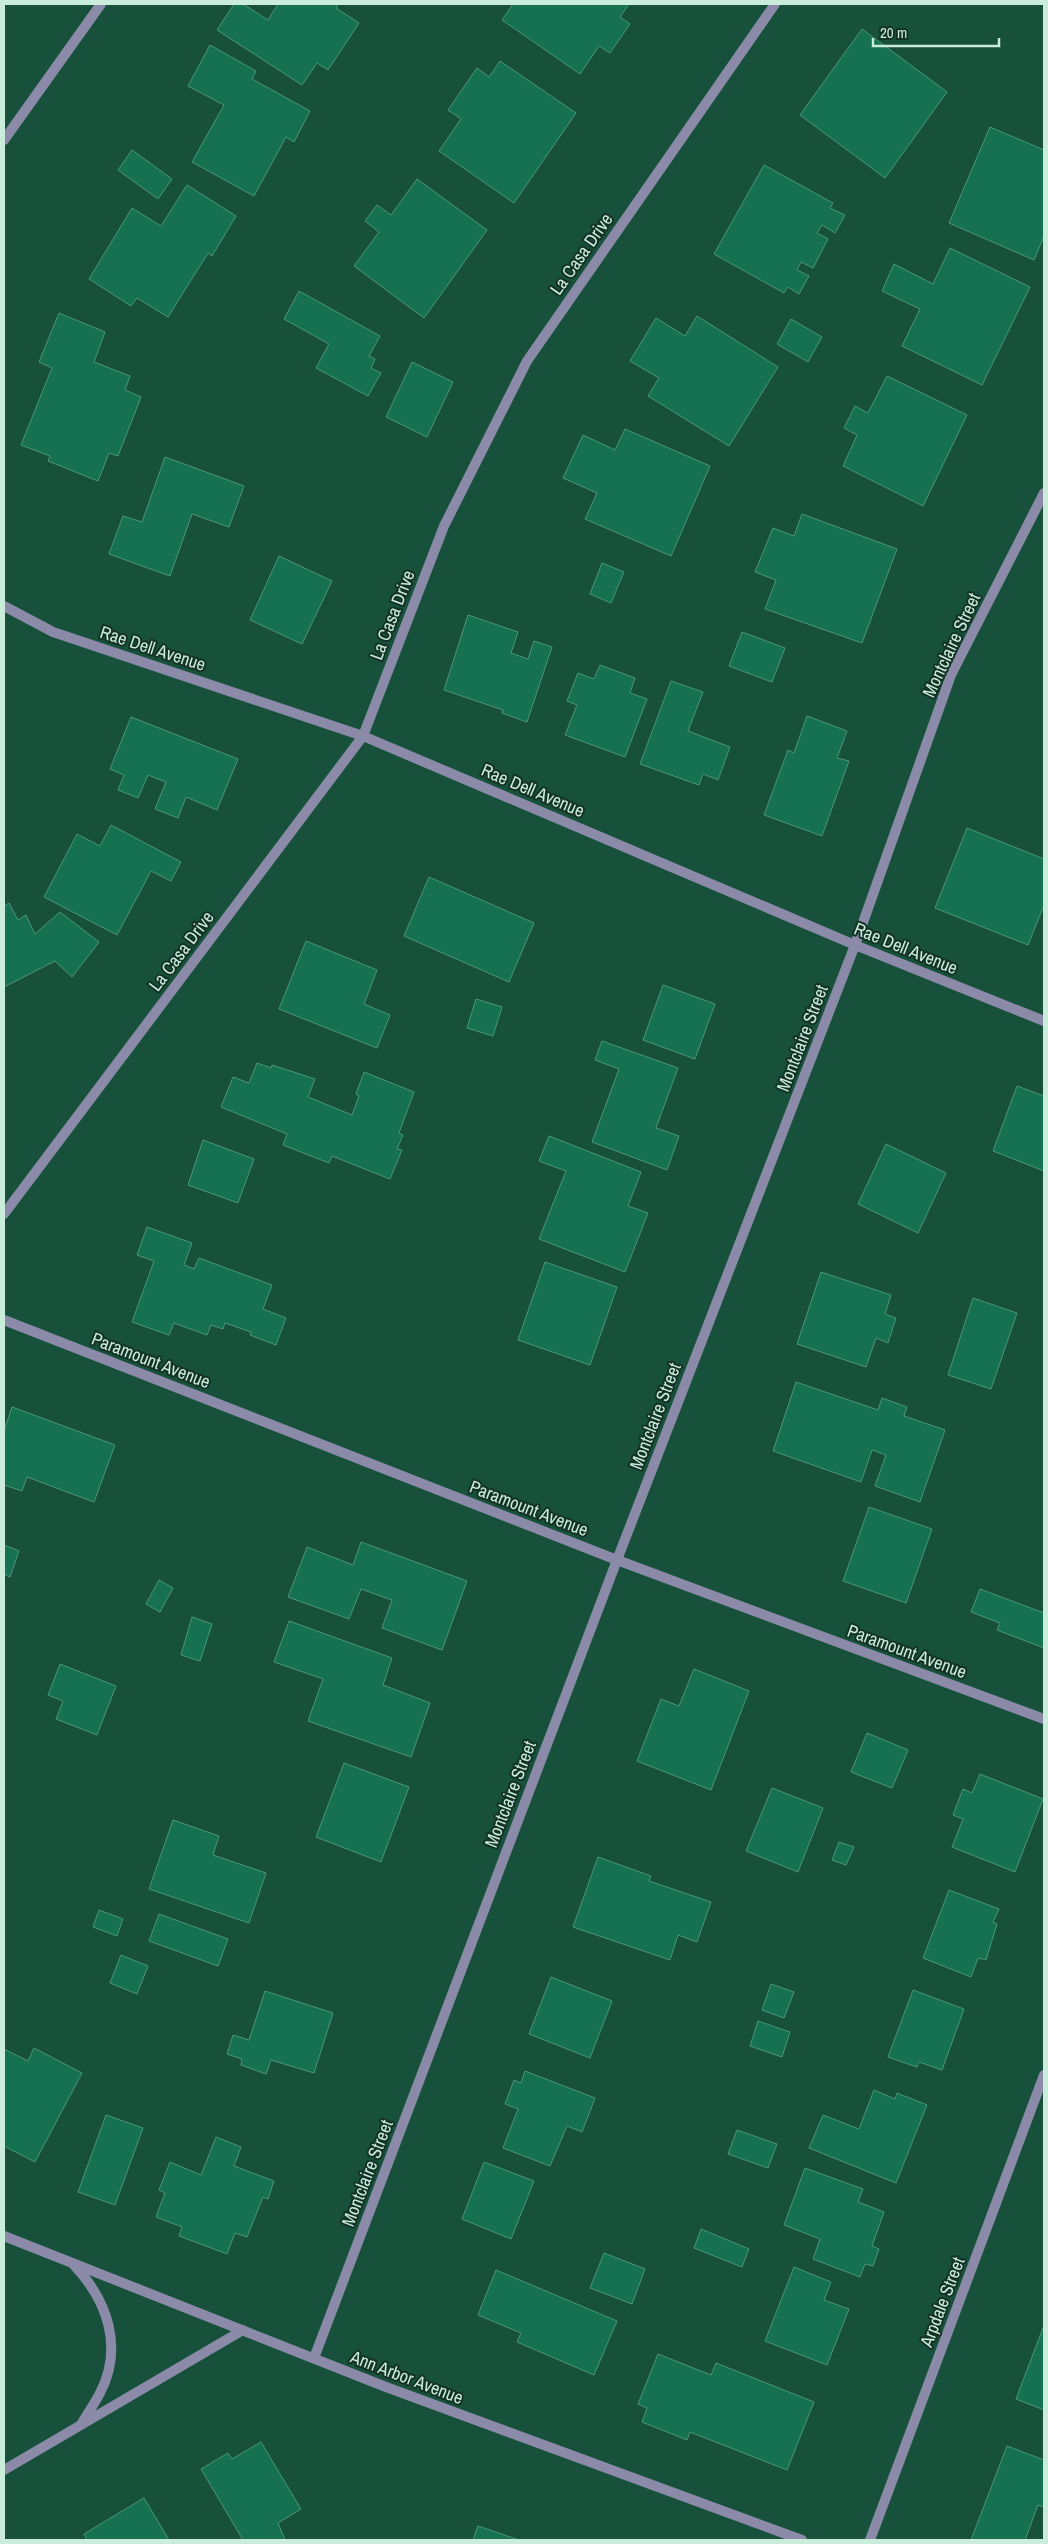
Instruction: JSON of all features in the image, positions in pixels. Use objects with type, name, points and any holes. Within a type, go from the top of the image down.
[{"type":"street","points":[[4,140],[101,4]]},
{"type":"street","name":"La Casa Drive","points":[[4,1214],[363,736],[444,526],[527,361],[775,4]]},
{"type":"street","name":"Montclaire Street","points":[[314,2358],[617,1560],[855,945],[951,675],[1044,493]]},
{"type":"street","name":"Rae Dell Avenue","points":[[4,606],[53,632],[363,736],[855,945],[1044,1021]]},
{"type":"street","name":"Paramount Avenue","points":[[4,1320],[617,1560],[1044,1719]]},
{"type":"street","name":"Arpdale Street","points":[[870,2540],[1044,2075]]},
{"type":"street","name":"Ann Arbor Avenue","points":[[4,2236],[386,2387],[802,2540]]},
{"type":"street","points":[[72,2263],[91,2283],[103,2304],[109,2328],[111,2359],[101,2392],[80,2426]]},
{"type":"street","points":[[4,2470],[243,2330]]},
{"type":"building","points":[[234,4],[243,4],[268,20],[278,4],[339,4],[336,8],[359,23],[328,70],[317,63],[302,85],[217,30]]},
{"type":"building","points":[[513,4],[629,4],[620,17],[630,24],[610,53],[599,46],[580,74],[502,20]]},
{"type":"building","points":[[862,29],[947,92],[885,178],[800,115]]},
{"type":"building","points":[[210,45],[256,71],[252,79],[310,111],[294,142],[286,137],[254,196],[192,162],[224,105],[188,86]]},
{"type":"building","points":[[500,61],[576,113],[514,203],[439,151],[461,119],[448,110],[477,68],[489,77]]},
{"type":"building","points":[[990,127],[1044,150],[1044,236],[1034,260],[949,223]]},
{"type":"building","points":[[132,150],[172,179],[158,199],[118,170]]},
{"type":"building","points":[[764,165],[833,203],[830,208],[845,215],[835,233],[822,225],[817,233],[828,239],[813,268],[801,262],[797,270],[809,276],[799,294],[788,287],[784,293],[714,254]]},
{"type":"building","points":[[417,179],[487,230],[424,318],[354,266],[379,232],[365,221],[377,205],[391,215]]},
{"type":"building","points":[[187,185],[236,216],[212,256],[208,253],[168,317],[137,298],[131,306],[89,279],[132,208],[161,226]]},
{"type":"building","points":[[950,248],[1030,287],[982,385],[902,346],[920,309],[882,291],[894,264],[933,284]]},
{"type":"building","points":[[299,291],[380,336],[369,356],[375,359],[371,368],[381,373],[368,396],[316,368],[329,344],[284,319]]},
{"type":"building","points":[[59,313],[105,332],[94,362],[130,376],[125,390],[141,397],[118,456],[109,453],[98,481],[48,461],[50,456],[21,445],[52,368],[39,362]]},
{"type":"building","points":[[697,316],[778,367],[729,446],[648,396],[659,378],[630,361],[656,318],[685,336]]},
{"type":"building","points":[[791,319],[822,337],[808,362],[777,344]]},
{"type":"building","points":[[412,362],[453,382],[427,437],[386,417]]},
{"type":"building","points":[[887,376],[967,415],[923,506],[843,466],[857,435],[844,428],[855,406],[868,413]]},
{"type":"building","points":[[625,429],[710,466],[671,556],[585,519],[597,493],[563,478],[583,435],[615,450]]},
{"type":"building","points":[[165,457],[244,486],[229,527],[192,514],[170,576],[109,554],[123,516],[142,522]]},
{"type":"building","points":[[802,514],[897,549],[862,643],[765,609],[776,580],[755,572],[773,528],[794,536]]},
{"type":"building","points":[[279,556],[332,581],[302,644],[250,620]]},
{"type":"building","points":[[602,563],[624,572],[611,603],[590,594]]},
{"type":"building","points":[[468,615],[518,632],[511,653],[528,659],[534,641],[552,647],[527,722],[502,713],[503,710],[444,690]]},
{"type":"building","points":[[742,632],[785,648],[772,682],[729,666]]},
{"type":"building","points":[[600,665],[635,678],[630,693],[647,699],[625,757],[565,735],[577,705],[567,701],[578,673],[594,679]]},
{"type":"building","points":[[671,681],[703,692],[688,731],[730,747],[718,780],[703,774],[699,785],[640,764]]},
{"type":"building","points":[[807,716],[847,731],[837,758],[849,761],[822,836],[764,815],[788,750],[794,753]]},
{"type":"building","points":[[131,717],[238,759],[217,810],[186,797],[178,818],[155,809],[166,782],[148,775],[138,798],[118,790],[124,775],[110,769]]},
{"type":"building","points":[[111,825],[181,862],[171,881],[151,871],[117,935],[44,897],[77,834],[100,846]]},
{"type":"building","points":[[967,828],[1044,859],[1044,905],[1028,945],[935,908]]},
{"type":"building","points":[[429,877],[534,923],[509,982],[404,936]]},
{"type":"building","points":[[9,903],[18,920],[26,915],[35,934],[60,912],[99,942],[72,977],[55,961],[4,987],[4,906]]},
{"type":"building","points":[[306,941],[377,970],[364,1004],[390,1015],[377,1048],[279,1009]]},
{"type":"building","points":[[663,985],[715,1004],[695,1059],[643,1040]]},
{"type":"building","points":[[476,999],[502,1007],[493,1036],[467,1028]]},
{"type":"building","points":[[602,1041],[678,1068],[656,1128],[679,1136],[667,1170],[592,1142],[619,1069],[595,1060]]},
{"type":"building","points":[[257,1063],[271,1068],[272,1065],[315,1079],[308,1097],[352,1115],[359,1096],[356,1094],[364,1072],[414,1092],[399,1133],[403,1135],[397,1149],[402,1150],[390,1179],[332,1156],[329,1163],[283,1145],[287,1134],[221,1107],[233,1077],[249,1083]]},
{"type":"building","points":[[1017,1086],[1044,1096],[1044,1171],[993,1151]]},
{"type":"building","points":[[549,1136],[641,1172],[628,1206],[648,1213],[625,1272],[539,1239],[566,1171],[539,1161]]},
{"type":"building","points":[[203,1140],[254,1159],[238,1203],[188,1185]]},
{"type":"building","points":[[886,1144],[946,1173],[918,1233],[858,1204]]},
{"type":"building","points":[[147,1227],[192,1243],[184,1265],[194,1269],[199,1258],[272,1285],[263,1309],[286,1318],[276,1345],[250,1335],[251,1332],[225,1323],[223,1329],[211,1325],[207,1335],[174,1323],[169,1335],[132,1322],[154,1261],[137,1255]]},
{"type":"building","points":[[545,1262],[617,1287],[590,1365],[518,1340]]},
{"type":"building","points":[[821,1272],[891,1295],[885,1314],[896,1318],[888,1343],[876,1338],[866,1367],[797,1344]]},
{"type":"building","points":[[973,1298],[1017,1313],[991,1389],[948,1375]]},
{"type":"building","points":[[796,1382],[878,1410],[882,1398],[907,1407],[904,1416],[945,1430],[920,1502],[875,1486],[886,1455],[872,1450],[861,1482],[773,1451]]},
{"type":"building","points":[[12,1407],[115,1445],[94,1502],[27,1477],[22,1491],[4,1485],[4,1431]]},
{"type":"building","points":[[869,1507],[932,1529],[906,1603],[843,1581]]},
{"type":"building","points":[[361,1542],[467,1581],[442,1650],[382,1628],[392,1600],[361,1589],[349,1619],[288,1597],[307,1547],[353,1565]]},
{"type":"building","points":[[4,1545],[19,1551],[10,1577],[4,1574]]},
{"type":"building","points":[[159,1580],[173,1588],[160,1612],[146,1604]]},
{"type":"building","points":[[980,1589],[1044,1613],[1044,1648],[997,1630],[1000,1623],[971,1612]]},
{"type":"building","points":[[192,1617],[212,1624],[200,1661],[181,1655]]},
{"type":"building","points":[[289,1621],[392,1658],[383,1685],[430,1703],[411,1757],[308,1721],[323,1679],[274,1662]]},
{"type":"building","points":[[60,1664],[116,1686],[97,1735],[56,1719],[63,1701],[48,1695]]},
{"type":"building","points":[[694,1669],[749,1691],[711,1790],[637,1761],[661,1699],[679,1706]]},
{"type":"building","points":[[867,1733],[908,1750],[892,1788],[851,1772]]},
{"type":"building","points":[[344,1763],[409,1787],[381,1862],[316,1837]]},
{"type":"building","points":[[980,1774],[1043,1799],[1015,1872],[952,1847],[963,1819],[953,1815],[963,1789],[972,1793]]},
{"type":"building","points":[[772,1788],[823,1808],[798,1872],[746,1851]]},
{"type":"building","points":[[173,1820],[219,1836],[213,1855],[266,1873],[249,1923],[149,1889]]},
{"type":"building","points":[[839,1842],[854,1847],[846,1865],[832,1860]]},
{"type":"building","points":[[598,1857],[651,1876],[649,1881],[711,1902],[697,1942],[678,1935],[670,1960],[573,1927]]},
{"type":"building","points":[[949,1890],[999,1909],[993,1922],[997,1924],[986,1960],[978,1958],[971,1977],[923,1958]]},
{"type":"building","points":[[99,1910],[123,1919],[117,1936],[93,1927]]},
{"type":"building","points":[[159,1914],[228,1939],[218,1966],[149,1941]]},
{"type":"building","points":[[121,1955],[148,1966],[137,1994],[110,1983]]},
{"type":"building","points":[[551,1977],[612,2001],[590,2058],[529,2034]]},
{"type":"building","points":[[771,1984],[794,1992],[784,2018],[762,2010]]},
{"type":"building","points":[[913,1990],[964,2009],[942,2070],[919,2062],[917,2067],[888,2057]]},
{"type":"building","points":[[265,1991],[333,2013],[314,2073],[271,2060],[266,2074],[241,2065],[242,2059],[227,2054],[233,2035],[249,2040]]},
{"type":"building","points":[[758,2021],[790,2032],[782,2057],[750,2046]]},
{"type":"building","points":[[34,2048],[82,2073],[35,2162],[4,2146],[4,2049],[28,2061]]},
{"type":"building","points":[[525,2071],[595,2098],[582,2132],[567,2126],[550,2166],[503,2148],[518,2109],[505,2104],[514,2080],[521,2083]]},
{"type":"building","points":[[874,2090],[895,2099],[897,2093],[927,2105],[896,2183],[809,2148],[823,2115],[859,2129]]},
{"type":"building","points":[[106,2115],[143,2128],[115,2205],[78,2192]]},
{"type":"building","points":[[737,2130],[777,2144],[768,2168],[728,2154]]},
{"type":"building","points":[[216,2137],[241,2147],[234,2166],[274,2181],[268,2199],[263,2197],[247,2237],[235,2233],[227,2254],[179,2236],[182,2227],[156,2217],[165,2193],[159,2190],[170,2162],[201,2175]]},
{"type":"building","points":[[484,2162],[534,2181],[511,2239],[462,2219]]},
{"type":"building","points":[[805,2168],[863,2189],[858,2202],[884,2212],[872,2246],[879,2249],[873,2266],[865,2264],[860,2277],[813,2259],[820,2239],[784,2225]]},
{"type":"building","points":[[701,2229],[749,2249],[742,2267],[694,2248]]},
{"type":"building","points":[[604,2253],[645,2269],[632,2304],[590,2288]]},
{"type":"building","points":[[794,2267],[831,2282],[824,2300],[849,2309],[827,2365],[765,2341]]},
{"type":"building","points":[[496,2270],[617,2321],[594,2375],[517,2342],[521,2333],[478,2315]]},
{"type":"building","points":[[1044,2329],[1044,2410],[1016,2399]]},
{"type":"building","points":[[658,2354],[711,2375],[716,2363],[814,2402],[787,2470],[690,2432],[687,2440],[642,2422],[647,2408],[638,2404]]},
{"type":"building","points":[[261,2442],[301,2509],[278,2523],[285,2540],[243,2540],[201,2469],[228,2453],[232,2459]]},
{"type":"building","points":[[1007,2446],[1044,2460],[1044,2507],[1038,2505],[1025,2540],[971,2540]]},
{"type":"building","points":[[144,2498],[169,2540],[87,2540],[84,2534]]},
{"type":"building","points":[[478,2526],[519,2540],[473,2540]]}]
